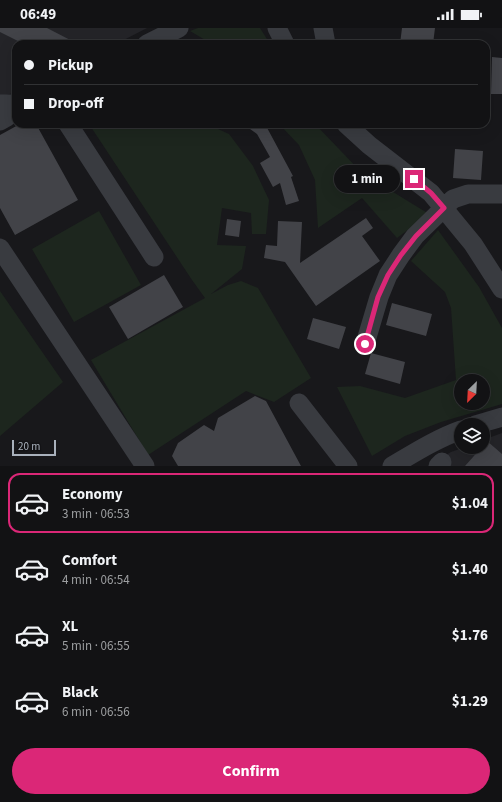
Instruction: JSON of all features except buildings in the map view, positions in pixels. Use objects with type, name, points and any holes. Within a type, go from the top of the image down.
[{"type":"street","points":[[154,40],[179,28]]},
{"type":"street","points":[[277,28],[283,40]]},
{"type":"street","points":[[323,28],[325,40]]},
{"type":"street","points":[[71,128],[154,257]]},
{"type":"street","points":[[351,128],[431,193],[473,244],[502,289]]},
{"type":"street","points":[[365,344],[378,297],[388,275],[416,236],[453,199],[468,194],[502,194]]},
{"type":"street","points":[[0,248],[145,466]]},
{"type":"street","points":[[299,403],[348,466]]},
{"type":"street","points":[[490,421],[502,417]]},
{"type":"street","points":[[392,466],[418,450],[454,432]]},
{"type":"shaded area","points":[[0,28],[147,28],[124,40],[12,40],[12,93],[0,97]]},
{"type":"shaded area","points":[[198,28],[260,28],[268,40],[205,40],[190,31]]},
{"type":"shaded area","points":[[92,128],[216,128],[229,134],[253,166],[269,200],[266,234],[252,234],[251,213],[222,208],[217,245],[246,246],[242,269],[211,294],[228,285],[241,281],[258,288],[311,378],[274,402],[246,391],[148,455],[91,360],[205,298]]},
{"type":"shaded area","points":[[283,128],[319,128],[362,173],[429,214],[397,238],[362,198],[318,228],[315,180],[299,145]]},
{"type":"shaded area","points":[[99,211],[141,285],[74,322],[32,249]]},
{"type":"shaded area","points":[[438,230],[479,287],[502,328],[502,404],[490,408],[490,374],[456,374],[451,308],[445,292],[411,261]]},
{"type":"shaded area","points":[[0,291],[63,382],[0,436]]},
{"type":"shaded area","points":[[454,381],[454,410],[482,410],[441,422],[405,436],[372,456],[337,387],[360,386],[405,398]]},
{"type":"shaded area","points":[[502,433],[502,466],[428,466],[454,451],[454,454],[490,454],[490,437]]},
{"type":"route","points":[[365,344],[378,297],[388,275],[416,236],[444,208],[431,193],[414,179]]}]
